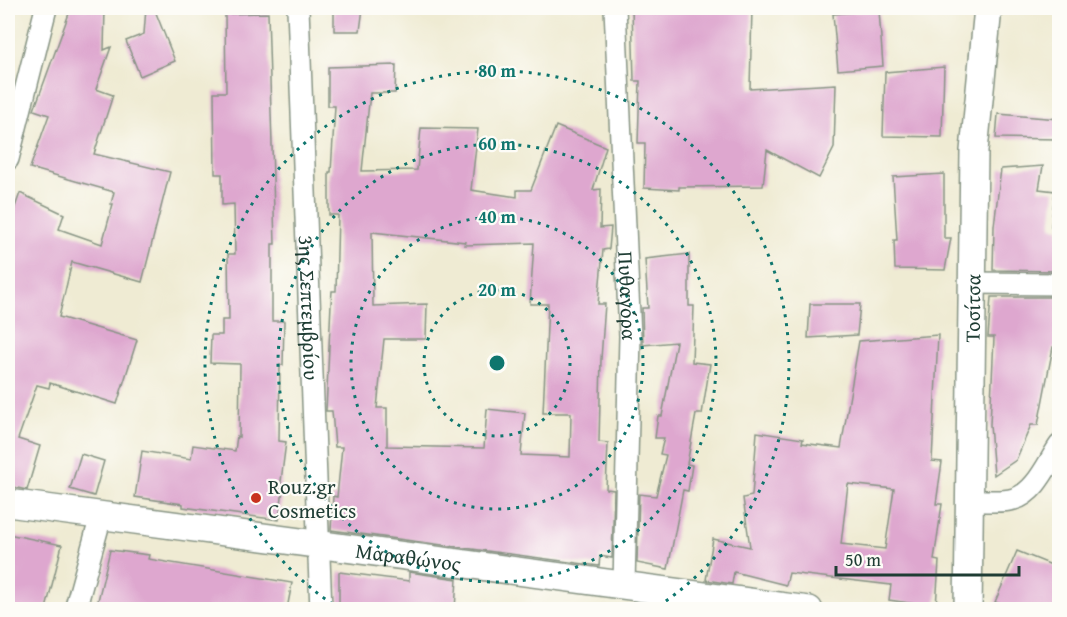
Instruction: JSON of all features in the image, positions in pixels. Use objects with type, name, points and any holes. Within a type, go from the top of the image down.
[{"type":"street","points":[[8,159],[46,8]]},
{"type":"street","name":"3ης Σεπτεμβρίου","points":[[298,8],[321,609]]},
{"type":"street","name":"Πυθαγόρα","points":[[615,8],[630,336],[624,584]]},
{"type":"street","name":"Τοσίτσα","points":[[968,609],[974,151],[988,8]]},
{"type":"street","points":[[971,283],[1059,284]]},
{"type":"street","points":[[970,501],[1013,500],[1024,495],[1034,484],[1059,445]]},
{"type":"street","name":"Μαραθώνος","points":[[8,503],[809,609]]},
{"type":"street","points":[[75,609],[101,516]]},
{"type":"building","points":[[71,8],[105,8],[104,50],[111,47],[96,89],[113,95],[94,154],[170,172],[142,282],[72,262],[59,317],[137,340],[117,404],[50,383],[49,388],[37,385],[18,439],[40,446],[27,490],[8,486],[8,227],[20,193],[64,214],[59,229],[102,244],[113,204],[111,204],[114,192],[30,168],[49,115],[34,110]]},
{"type":"building","points":[[146,8],[154,8],[175,61],[140,76],[126,41],[144,34]]},
{"type":"building","points":[[334,8],[363,8],[360,31],[334,31]]},
{"type":"building","points":[[632,8],[752,8],[750,89],[836,84],[834,148],[819,178],[767,150],[763,186],[679,187],[679,190],[644,188],[645,143],[638,143],[640,81],[634,81]]},
{"type":"building","points":[[879,10],[883,66],[838,70],[833,14]]},
{"type":"building","points":[[268,13],[275,244],[272,244],[272,321],[284,321],[283,365],[280,365],[279,441],[286,442],[279,520],[183,507],[183,504],[135,497],[142,451],[191,459],[193,445],[235,451],[237,436],[239,437],[240,364],[210,363],[211,335],[222,335],[222,320],[229,320],[228,254],[235,254],[234,204],[222,205],[222,174],[215,174],[214,92],[226,92],[225,14]]},
{"type":"building","points":[[396,65],[395,93],[370,93],[362,171],[417,170],[421,128],[478,129],[471,190],[517,197],[517,190],[531,190],[556,126],[606,147],[593,190],[601,189],[600,228],[611,227],[609,249],[603,250],[598,304],[605,304],[599,442],[608,443],[606,489],[614,490],[612,558],[600,556],[599,566],[331,530],[333,496],[337,497],[342,447],[335,447],[332,411],[326,411],[332,291],[336,291],[338,215],[329,215],[329,172],[331,172],[335,106],[328,106],[328,67]],"holes":[[[372,232],[465,242],[464,245],[534,243],[530,304],[548,304],[543,413],[571,413],[570,457],[521,455],[525,413],[487,409],[484,448],[387,446],[387,408],[377,408],[384,339],[426,339],[427,304],[373,306]]]},
{"type":"building","points":[[944,67],[942,137],[883,136],[885,72]]},
{"type":"building","points":[[998,114],[1059,119],[1059,139],[996,138]]},
{"type":"building","points":[[1043,166],[1039,189],[1055,191],[1051,227],[1059,228],[1059,271],[993,270],[994,226],[1001,169]]},
{"type":"building","points":[[944,174],[944,238],[951,238],[945,270],[895,269],[894,240],[897,240],[893,177]]},
{"type":"building","points":[[689,254],[689,306],[694,306],[692,362],[710,364],[702,414],[696,414],[687,464],[692,465],[688,491],[683,490],[668,569],[637,563],[639,494],[656,496],[666,455],[660,454],[664,438],[655,438],[658,416],[662,416],[676,342],[643,345],[642,308],[648,308],[645,259]]},
{"type":"building","points":[[991,297],[1059,297],[1059,350],[1053,347],[1038,425],[1031,425],[1016,460],[994,475],[990,425],[994,337],[988,337]]},
{"type":"building","points":[[810,304],[860,304],[857,335],[808,338]]},
{"type":"building","points":[[938,335],[932,461],[942,462],[936,504],[942,504],[934,560],[939,561],[936,607],[889,600],[891,585],[789,573],[786,585],[734,572],[732,584],[706,580],[713,539],[750,547],[743,498],[752,496],[757,432],[803,439],[802,443],[841,448],[859,341]],"holes":[[[848,484],[894,489],[885,549],[841,544]]]},
{"type":"building","points":[[81,454],[104,461],[94,496],[70,489]]},
{"type":"building","points":[[8,534],[62,545],[46,609],[13,609],[14,605],[8,603]]},
{"type":"building","points":[[110,550],[149,555],[148,559],[292,583],[287,609],[96,609]]},
{"type":"building","points":[[1017,551],[1059,568],[1059,609],[1013,609],[995,602]]},
{"type":"building","points":[[339,572],[409,581],[409,572],[457,579],[455,609],[339,609]]},
{"type":"place","name":"Rouz.gr Cosmetics","points":[[256,498]]}]
